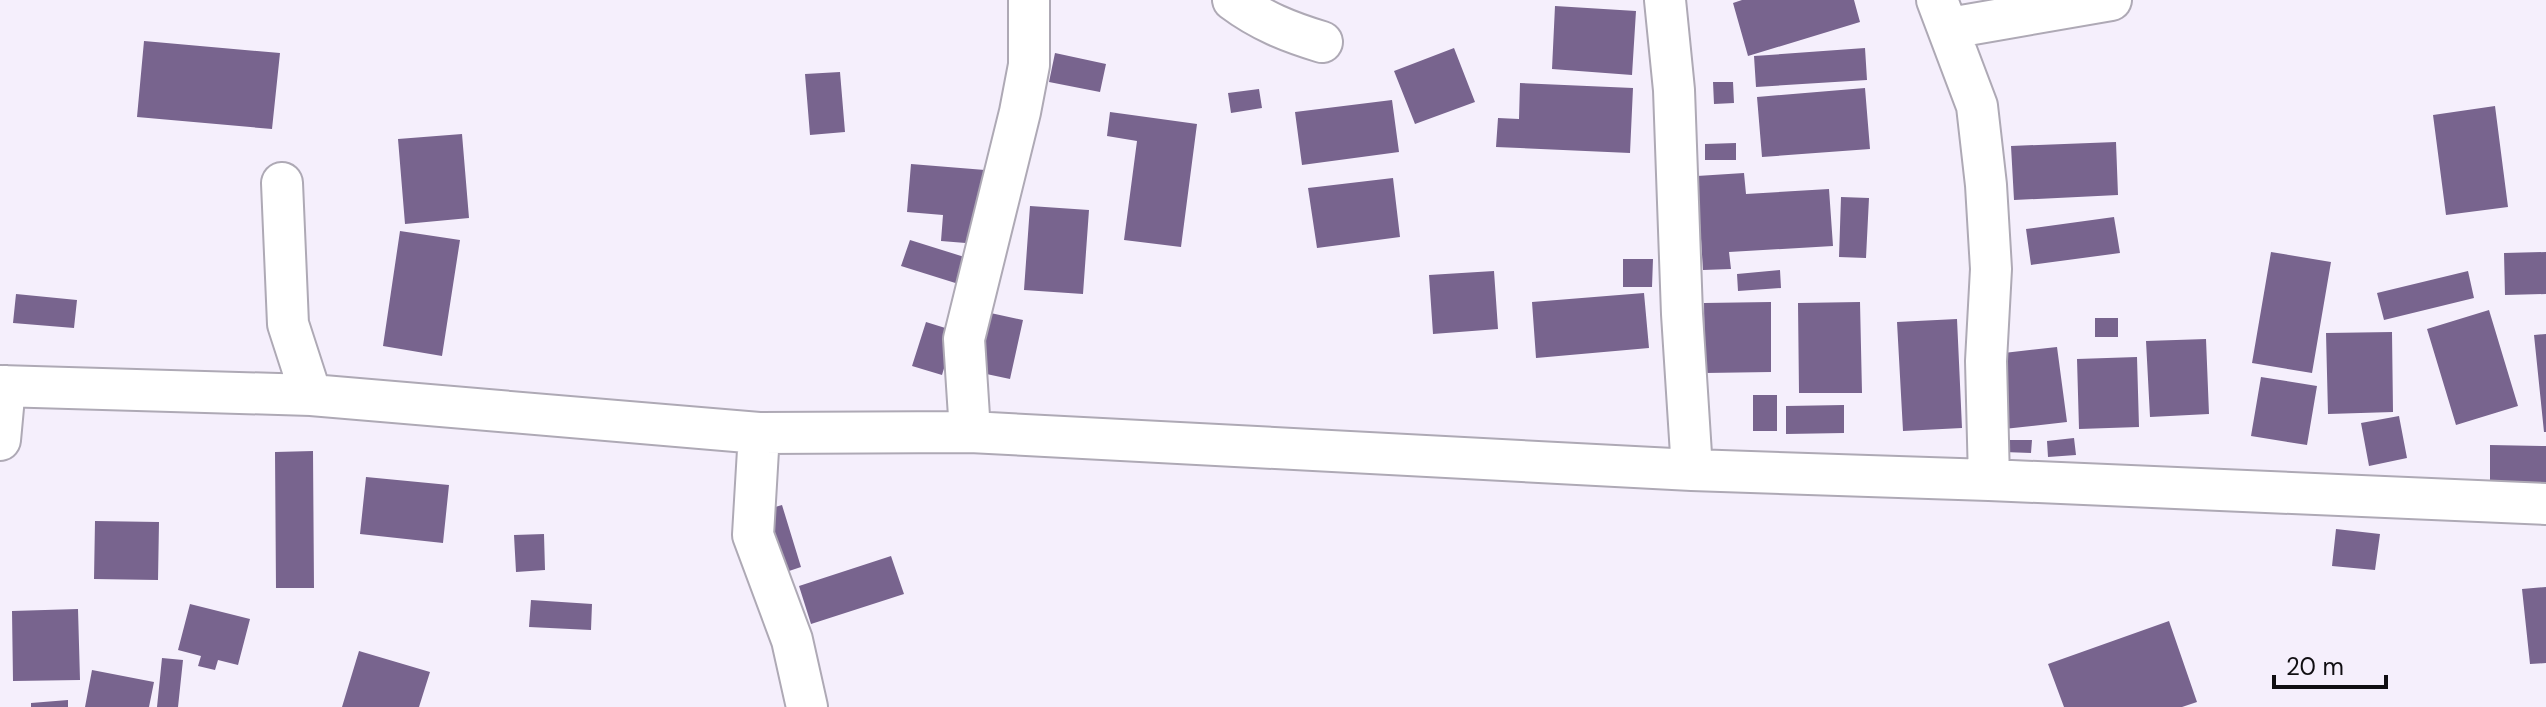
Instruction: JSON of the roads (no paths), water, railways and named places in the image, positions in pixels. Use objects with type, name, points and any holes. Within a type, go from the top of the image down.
[{"type":"street","points":[[970,432],[964,339],[1020,112],[1029,65],[1029,0]]},
{"type":"street","points":[[1233,0],[1286,31],[1322,42]]},
{"type":"street","points":[[1665,0],[1674,90],[1682,314],[1692,470]]},
{"type":"street","points":[[1989,480],[1986,361],[1991,269],[1986,185],[1977,106],[1943,14],[2111,0]]},
{"type":"street","points":[[282,183],[288,324],[311,395]]},
{"type":"street","points":[[0,440],[2,386],[311,395],[759,433],[970,432],[1692,470],[2546,504]]},
{"type":"street","points":[[759,433],[753,535],[792,640],[807,707]]}]
